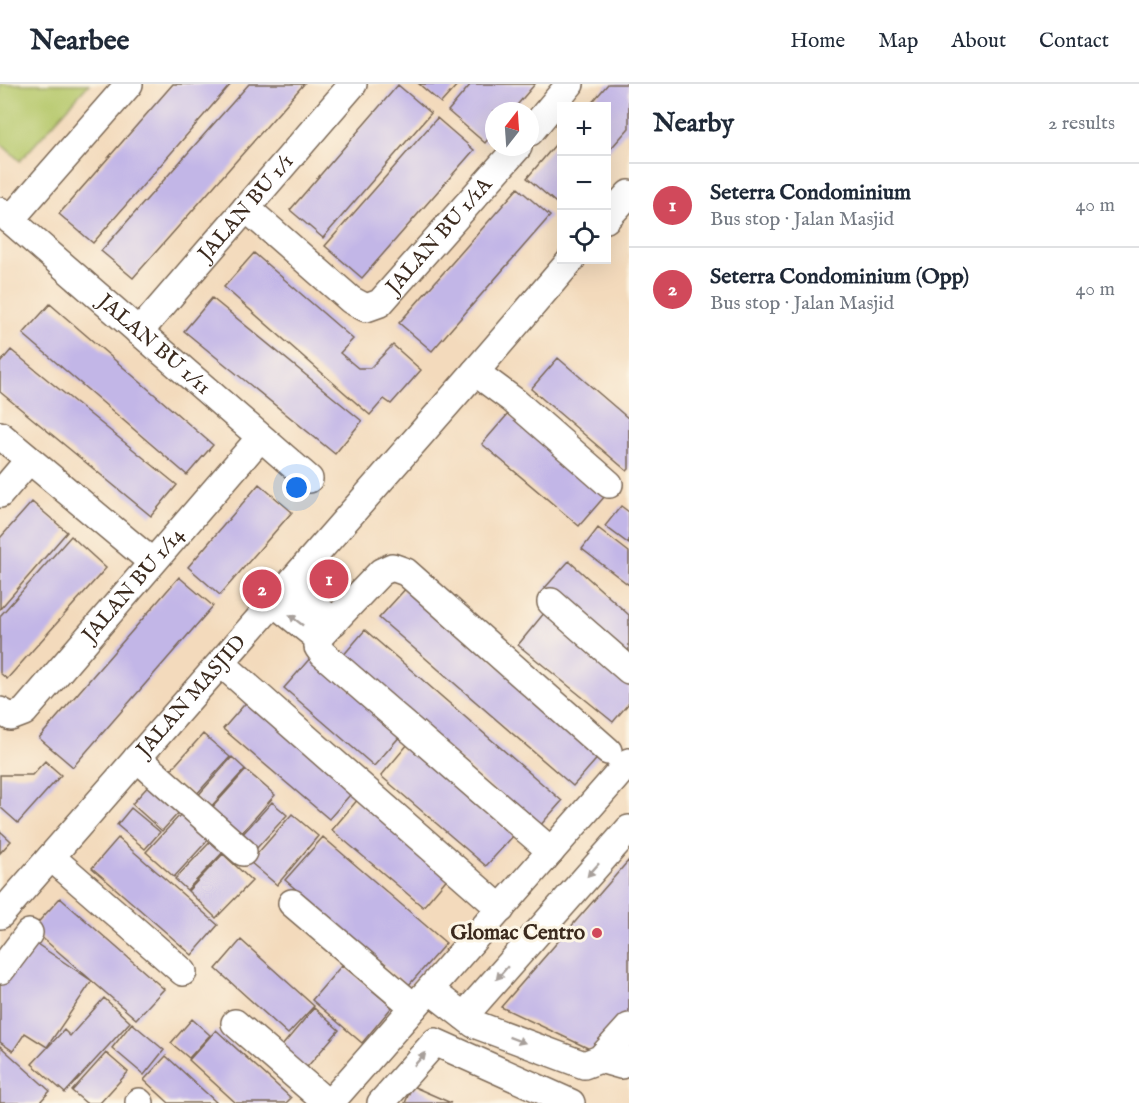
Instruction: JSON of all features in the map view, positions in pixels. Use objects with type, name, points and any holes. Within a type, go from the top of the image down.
[{"type":"street","points":[[5,216],[129,84]]},
{"type":"street","name":"JALAN BU 1/1","points":[[139,332],[353,84]]},
{"type":"street","points":[[539,121],[570,84]]},
{"type":"street","name":"JALAN BU 1/1A","points":[[246,208],[351,300],[366,308],[380,303],[510,156]]},
{"type":"street","name":"JALAN BU 1/11","points":[[5,216],[309,479]]},
{"type":"street","name":"JALAN MASJID","points":[[0,915],[476,372],[568,264]]},
{"type":"street","points":[[476,372],[513,400],[609,484]]},
{"type":"street","points":[[0,435],[152,562]]},
{"type":"street","name":"JALAN BU 1/14","points":[[0,711],[11,717],[24,712],[261,438]]},
{"type":"street","points":[[0,494],[29,460]]},
{"type":"street","points":[[235,1023],[329,1103],[551,851],[618,757],[406,572],[392,567],[381,572],[326,630],[318,647],[323,654],[551,851]]},
{"type":"street","points":[[281,593],[326,630]]},
{"type":"street","points":[[551,602],[629,669]]},
{"type":"street","points":[[221,663],[503,906],[540,931]]},
{"type":"street","points":[[137,759],[243,852]]},
{"type":"street","points":[[464,1016],[629,829]]},
{"type":"street","points":[[51,857],[183,972]]},
{"type":"street","points":[[292,903],[422,999],[464,1016],[474,1024],[592,1062],[621,1065],[629,1060]]},
{"type":"street","points":[[0,969],[29,933]]},
{"type":"street","points":[[592,1062],[629,1027]]},
{"type":"street","points":[[381,1103],[435,1042],[571,1103]]},
{"type":"green space","points":[[0,84],[89,84],[20,161],[0,143]]},
{"type":"building","points":[[173,84],[231,84],[93,243],[59,214]]},
{"type":"building","points":[[249,84],[304,84],[133,278],[101,251]]},
{"type":"building","points":[[419,84],[458,84],[441,103]]},
{"type":"building","points":[[471,84],[535,84],[520,102],[485,102],[485,143],[448,111]]},
{"type":"building","points":[[608,84],[629,84],[629,128],[611,148],[611,102],[592,102]]},
{"type":"building","points":[[398,85],[431,113],[323,238],[290,210]]},
{"type":"building","points":[[437,118],[474,150],[362,278],[325,246]]},
{"type":"building","points":[[557,143],[557,204],[527,178]]},
{"type":"building","points":[[518,188],[550,216],[432,351],[399,323]]},
{"type":"building","points":[[254,253],[353,339],[340,353],[358,368],[370,368],[393,345],[421,370],[391,404],[384,399],[370,415],[224,287]]},
{"type":"building","points":[[212,298],[362,421],[335,454],[184,331]]},
{"type":"building","points":[[50,304],[213,445],[187,475],[23,334]]},
{"type":"building","points":[[11,350],[177,485],[151,516],[0,392],[0,363]]},
{"type":"building","points":[[558,358],[629,419],[629,469],[627,471],[531,389]]},
{"type":"building","points":[[508,414],[605,496],[579,526],[482,444]]},
{"type":"building","points":[[259,484],[292,512],[220,595],[188,567]]},
{"type":"building","points":[[32,502],[67,532],[0,609],[0,538]]},
{"type":"building","points":[[621,506],[629,512],[629,544],[605,526]]},
{"type":"building","points":[[598,528],[629,552],[629,585],[582,549]]},
{"type":"building","points":[[71,536],[106,568],[7,679],[0,673],[0,616]]},
{"type":"building","points":[[569,561],[629,615],[629,667],[543,590]]},
{"type":"building","points":[[179,577],[213,606],[73,767],[39,738]]},
{"type":"building","points":[[408,586],[601,754],[573,786],[379,618]]},
{"type":"building","points":[[545,612],[629,681],[629,703],[613,722],[518,645]]},
{"type":"building","points":[[365,630],[562,801],[538,828],[342,657]]},
{"type":"building","points":[[312,656],[402,734],[374,766],[284,688]]},
{"type":"building","points":[[250,698],[356,788],[329,819],[223,729]]},
{"type":"building","points":[[203,734],[230,757],[195,796],[168,773]]},
{"type":"building","points":[[408,744],[514,835],[486,866],[381,776]]},
{"type":"building","points":[[232,757],[245,769],[208,810],[195,799]]},
{"type":"building","points":[[45,761],[61,775],[18,823],[0,807],[0,775],[32,775]]},
{"type":"building","points":[[246,770],[275,795],[238,837],[209,811]]},
{"type":"building","points":[[152,782],[182,809],[162,831],[132,804]]},
{"type":"building","points":[[359,798],[450,875],[423,907],[332,830]]},
{"type":"building","points":[[272,802],[287,815],[255,850],[240,837]]},
{"type":"building","points":[[131,808],[160,832],[145,849],[117,825]]},
{"type":"building","points":[[181,814],[208,840],[174,877],[146,852]]},
{"type":"building","points":[[292,814],[318,836],[277,885],[250,862]]},
{"type":"building","points":[[0,831],[11,841],[0,853]]},
{"type":"building","points":[[323,837],[446,943],[408,986],[285,880]]},
{"type":"building","points":[[118,838],[218,925],[192,955],[92,868]]},
{"type":"building","points":[[214,838],[226,849],[187,890],[175,879]]},
{"type":"building","points":[[223,854],[252,881],[216,918],[188,891]]},
{"type":"building","name":"Glomac Centro","points":[[629,860],[629,1011],[594,1051],[501,1007]]},
{"type":"building","points":[[60,898],[164,989],[136,1019],[32,929]]},
{"type":"building","points":[[28,938],[92,981],[47,1047],[25,1033],[13,1051],[0,1042],[0,977]]},
{"type":"building","points":[[241,940],[314,1006],[288,1034],[216,969]]},
{"type":"building","points":[[342,965],[392,1007],[362,1043],[312,1000]]},
{"type":"building","points":[[104,998],[130,1022],[65,1093],[32,1064],[64,1030],[70,1036]]},
{"type":"building","points":[[314,1008],[339,1030],[301,1074],[276,1053]]},
{"type":"building","points":[[192,1019],[210,1035],[189,1058],[171,1043]]},
{"type":"building","points":[[132,1023],[164,1050],[144,1075],[112,1048]]},
{"type":"building","points":[[216,1030],[291,1098],[286,1103],[236,1103],[189,1060]]},
{"type":"building","points":[[0,1046],[50,1091],[39,1103],[0,1103]]},
{"type":"building","points":[[106,1053],[128,1072],[100,1103],[86,1103],[72,1091]]},
{"type":"building","points":[[166,1056],[217,1103],[169,1103],[144,1080]]},
{"type":"building","points":[[412,1086],[451,1103],[405,1103]]},
{"type":"place","name":"Seterra Condominium","points":[[329,579]]},
{"type":"place","name":"Seterra Condominium (Opp)","points":[[262,589]]},
{"type":"place","name":"Glomac Centro","points":[[597,933]]}]
